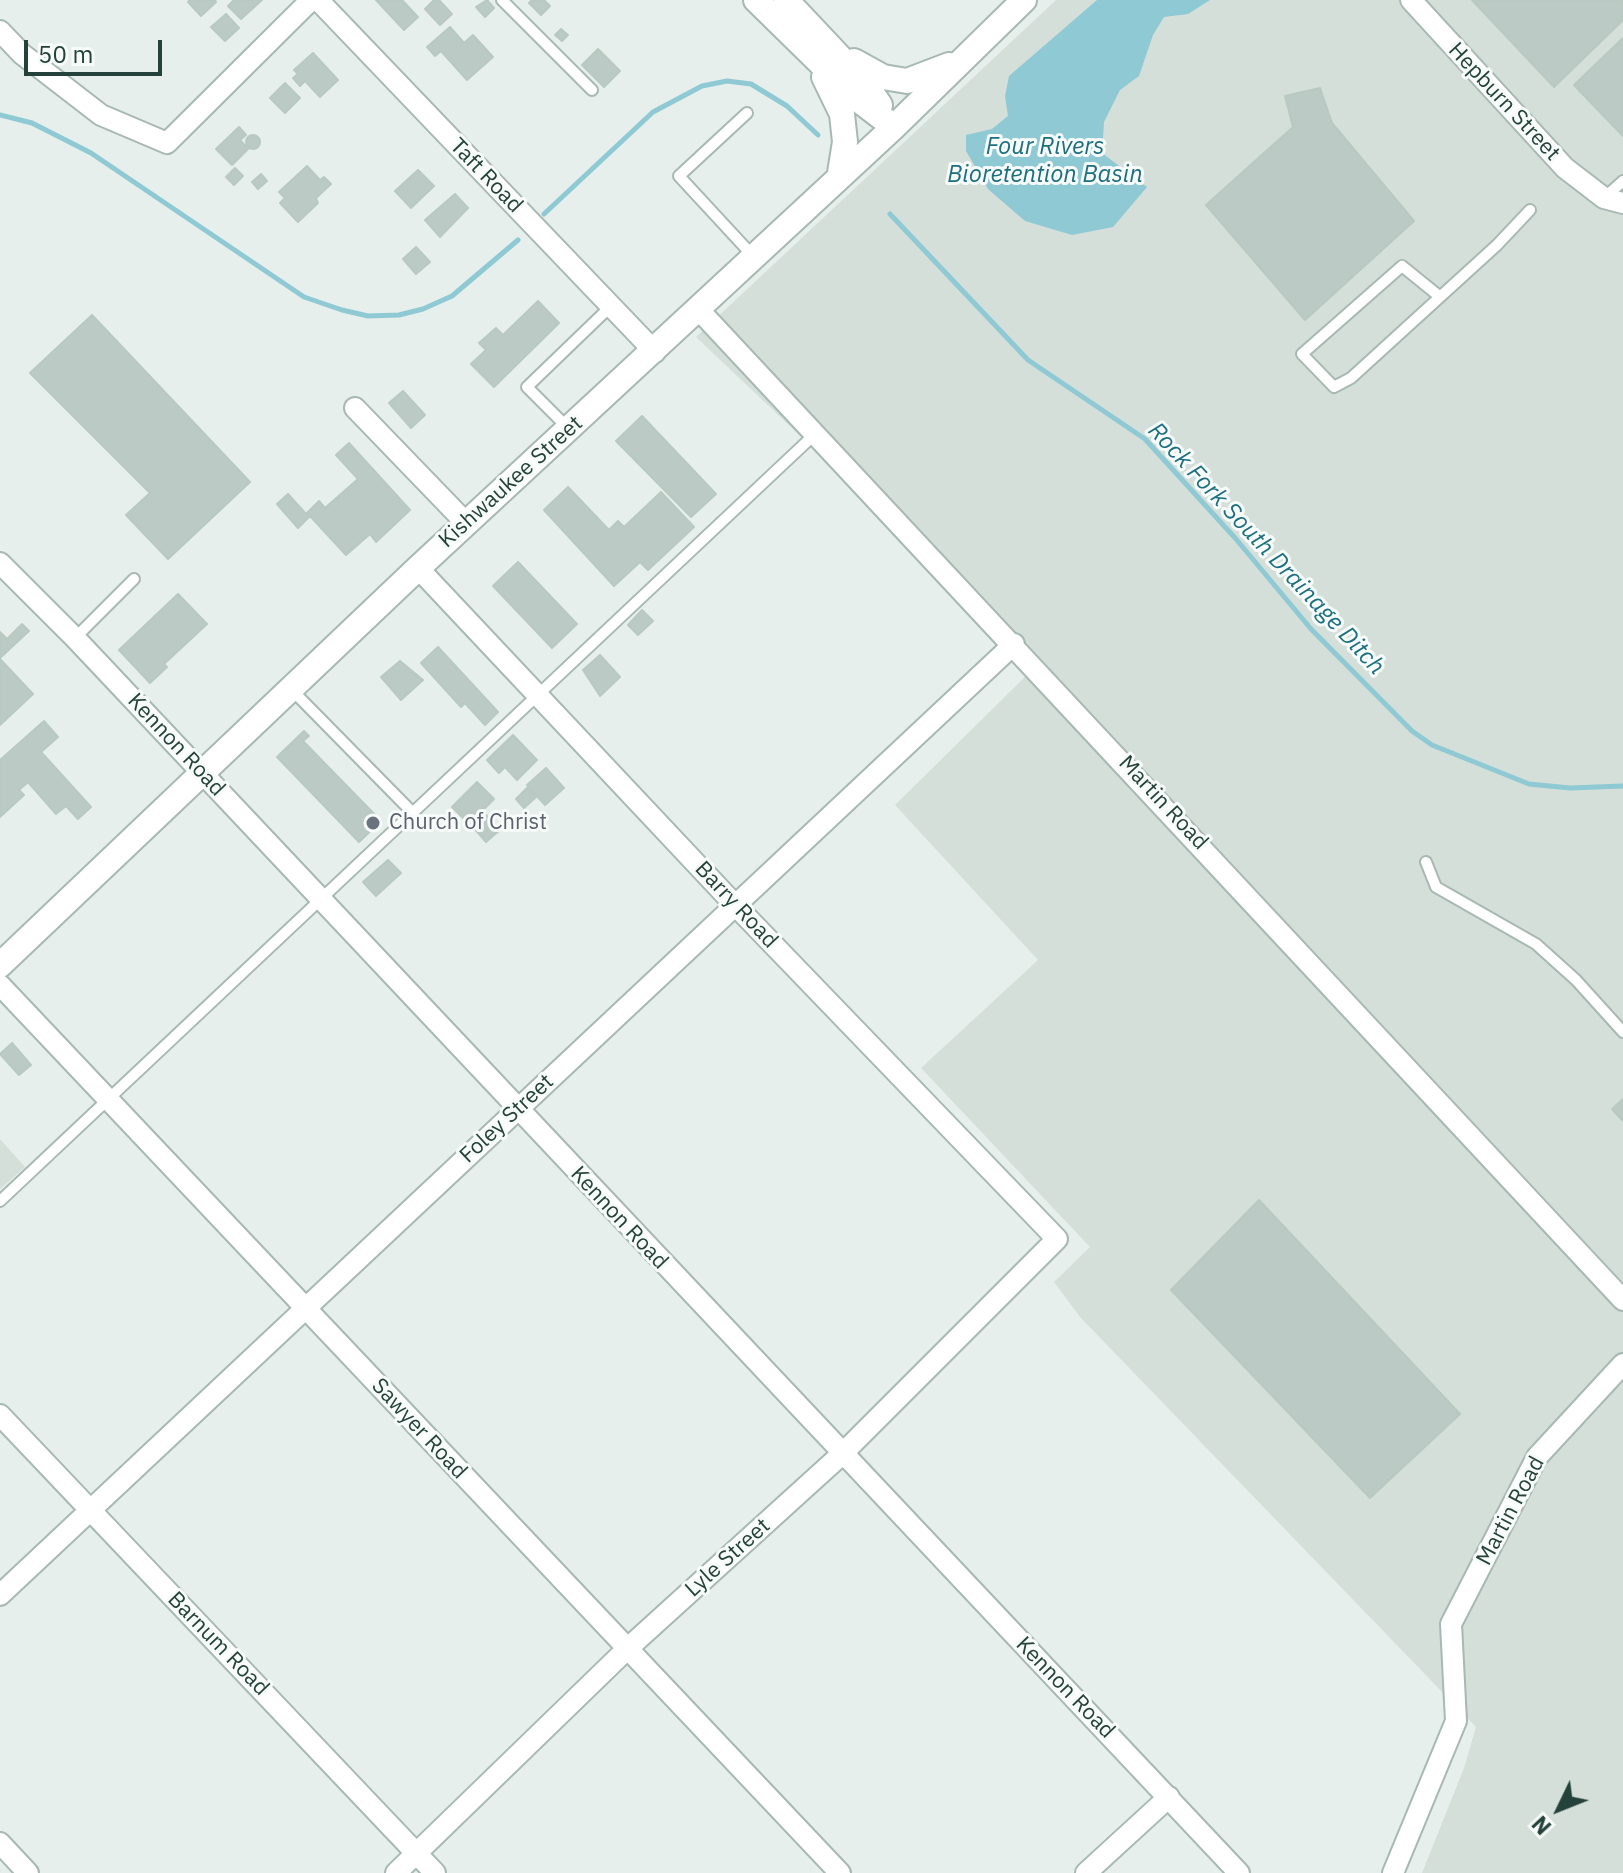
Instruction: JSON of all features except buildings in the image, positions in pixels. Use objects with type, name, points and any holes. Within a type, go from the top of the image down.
[{"type":"street","points":[[0,31],[22,54],[101,115],[167,143],[311,0]]},
{"type":"street","name":"Taft Road","points":[[318,0],[655,352]]},
{"type":"street","points":[[756,0],[829,83],[842,114],[845,142],[840,173]]},
{"type":"street","points":[[786,0],[867,86],[894,127]]},
{"type":"street","name":"Kishwaukee Street","points":[[0,965],[466,523],[655,352],[840,173],[894,127],[1024,0]]},
{"type":"street","name":"Hepburn Street","points":[[1411,0],[1565,168],[1614,200]]},
{"type":"street","points":[[826,43],[883,77],[907,81],[966,57]]},
{"type":"street","points":[[800,47],[856,98],[894,127]]},
{"type":"street","name":"Martin Road","points":[[699,310],[1623,1300]]},
{"type":"street","points":[[355,408],[466,523]]},
{"type":"street","name":"Kennon Road","points":[[0,563],[203,773],[517,1110],[1239,1873]]},
{"type":"street","name":"Barry Road","points":[[418,568],[735,905],[1057,1239]]},
{"type":"street","name":"Foley Street","points":[[0,1595],[1014,644]]},
{"type":"street","name":"Sawyer Road","points":[[0,985],[840,1873]]},
{"type":"street","name":"Lyle Street","points":[[396,1873],[627,1649],[842,1454],[1057,1239]]},
{"type":"street","name":"Martin Road","points":[[1393,1873],[1456,1721],[1451,1624],[1537,1457],[1623,1364]]},
{"type":"street","name":"Barnum Road","points":[[0,1415],[435,1873]]},
{"type":"street","points":[[1086,1873],[1169,1797]]},
{"type":"street","points":[[0,1843],[28,1873]]},
{"type":"lane","points":[[502,0],[592,90]]},
{"type":"lane","points":[[747,113],[679,176],[755,257]]},
{"type":"lane","points":[[1614,200],[1623,181]]},
{"type":"lane","points":[[1439,296],[1402,266],[1302,354],[1334,387],[1351,378],[1439,296],[1530,210]]},
{"type":"lane","points":[[569,429],[527,387],[611,306]]},
{"type":"lane","points":[[0,1201],[321,901],[537,692],[814,435]]},
{"type":"lane","points":[[75,638],[134,579]]},
{"type":"lane","points":[[291,689],[412,812]]},
{"type":"lane","points":[[1426,862],[1436,887],[1536,944],[1576,980],[1623,1032]]},
{"type":"shaded area","points":[[1056,0],[1623,0],[1623,1873],[1422,1873],[1464,1768],[1476,1727],[1080,1317],[1054,1282],[1090,1247],[921,1068],[1038,960],[895,805],[1028,674],[811,446],[696,337]]},
{"type":"shaded area","points":[[0,1139],[25,1167],[0,1189]]},
{"type":"water","name":"Four Rivers Bioretention Basin","points":[[1097,0],[1210,0],[1188,14],[1164,17],[1153,35],[1139,76],[1120,90],[1104,122],[1102,153],[1147,187],[1113,227],[1072,235],[1025,221],[988,189],[966,151],[966,135],[992,129],[1008,116],[1005,96],[1009,76]]},
{"type":"waterway","name":"Rock Fork South Drainage Ditch","points":[[544,214],[653,112],[702,86],[727,81],[751,84],[787,106],[818,135]]},
{"type":"waterway","name":"Rock Fork South Drainage Ditch","points":[[0,115],[32,123],[91,153],[304,297],[342,310],[368,316],[399,315],[423,309],[452,296],[518,240]]},
{"type":"waterway","name":"Rock Fork South Drainage Ditch","points":[[890,214],[1028,360],[1145,439],[1236,539],[1311,629],[1412,731],[1432,745],[1529,784],[1570,788],[1623,786]]},
{"type":"place","name":"Church of Christ","points":[[373,823]]}]
